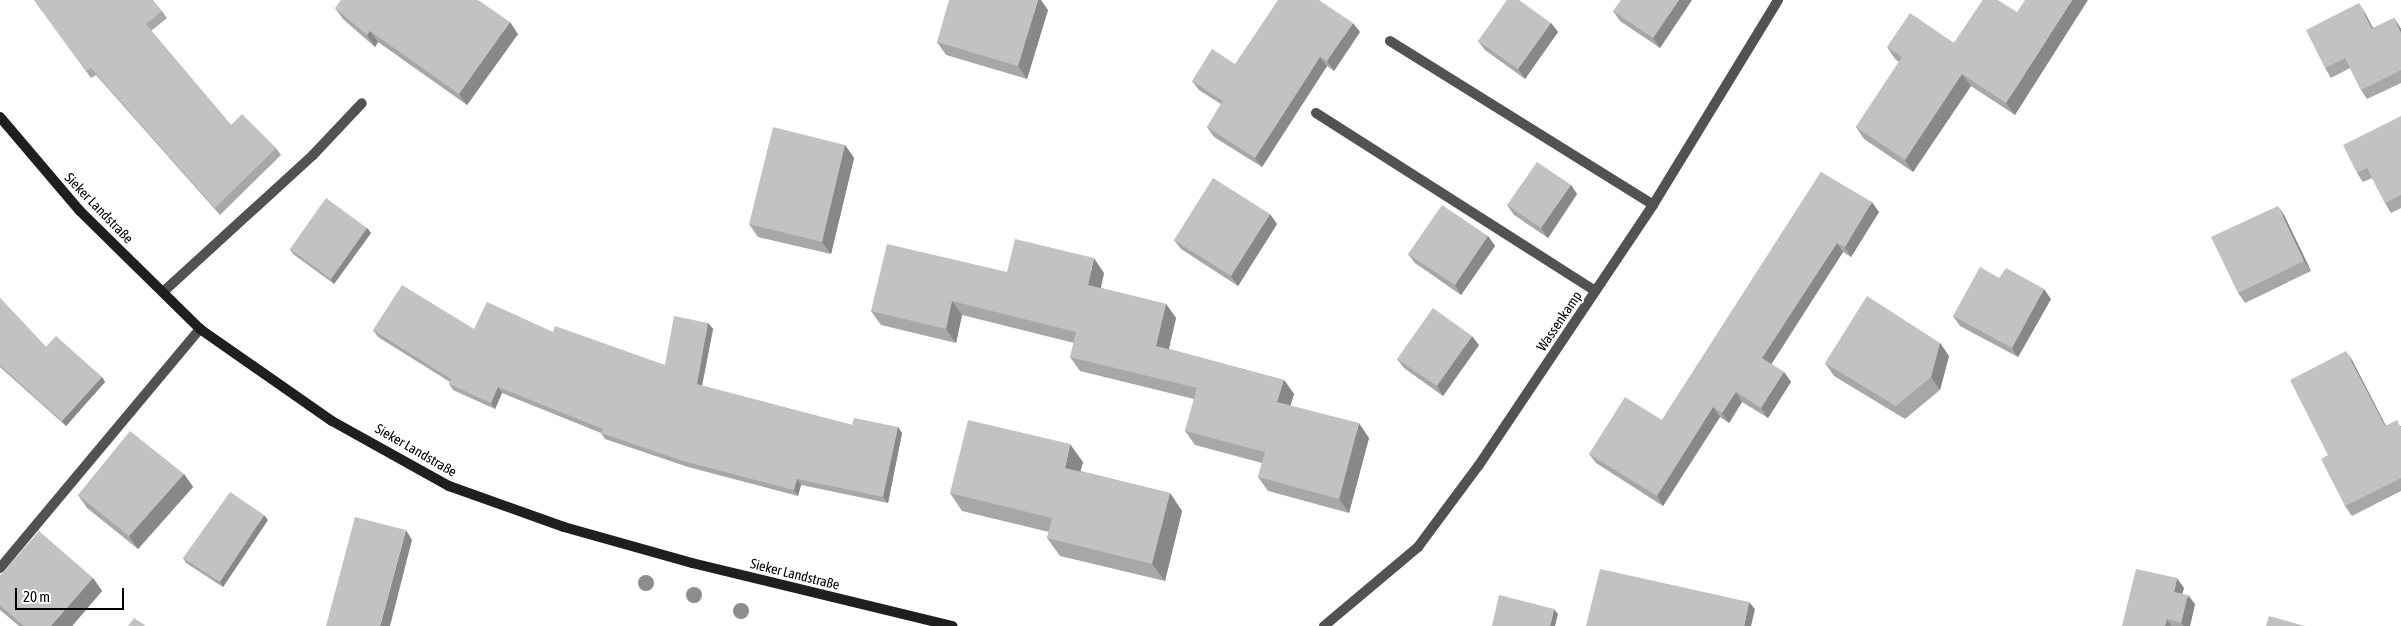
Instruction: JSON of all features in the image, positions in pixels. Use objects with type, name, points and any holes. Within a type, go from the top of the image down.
[{"type":"street","name":"Wassenkamp","points":[[1324,626],[1418,546],[1479,466],[1652,205],[1778,0]]},
{"type":"street","points":[[1390,41],[1652,205]]},
{"type":"street","points":[[163,292],[313,155],[362,103]]},
{"type":"street","points":[[1316,113],[1595,291]]},
{"type":"street","name":"Sieker Landstraße","points":[[0,117],[80,211],[200,329],[332,421],[449,486],[564,526],[692,563],[950,626]]},
{"type":"street","points":[[0,568],[200,329]]},
{"type":"building","points":[[34,0],[153,0],[162,11],[146,24],[231,125],[242,114],[276,148],[215,208],[91,68],[86,71]]},
{"type":"building","points":[[341,0],[478,0],[510,22],[459,94],[370,31],[367,35],[335,8]]},
{"type":"building","points":[[949,0],[1038,0],[1018,66],[937,42]]},
{"type":"building","points":[[1278,0],[1319,0],[1353,23],[1327,61],[1320,57],[1255,158],[1207,127],[1223,101],[1192,81],[1212,49],[1235,64]]},
{"type":"building","points":[[1507,0],[1519,0],[1551,23],[1518,69],[1478,41]]},
{"type":"building","points":[[1621,0],[1679,0],[1653,38],[1613,11]]},
{"type":"building","points":[[1983,0],[1998,0],[2017,12],[2025,0],[2072,0],[2006,103],[1962,74],[1905,160],[1856,127],[1902,57],[1887,47],[1910,13],[1954,43]]},
{"type":"building","points":[[2359,3],[2372,29],[2394,18],[2401,33],[2401,70],[2361,90],[2345,58],[2325,68],[2306,30]]},
{"type":"building","points":[[2401,116],[2401,195],[2385,203],[2367,168],[2357,173],[2343,145]]},
{"type":"building","points":[[773,127],[845,145],[822,242],[749,224]]},
{"type":"building","points":[[1537,162],[1571,185],[1541,228],[1507,205]]},
{"type":"building","points":[[1821,172],[1872,202],[1845,247],[1837,243],[1762,358],[1784,372],[1761,408],[1736,392],[1722,413],[1713,407],[1657,496],[1589,454],[1625,397],[1662,420]]},
{"type":"building","points":[[1213,178],[1270,214],[1231,276],[1174,240]]},
{"type":"building","points":[[326,198],[367,228],[331,279],[290,249]]},
{"type":"building","points":[[1442,205],[1488,236],[1455,285],[1408,254]]},
{"type":"building","points":[[2278,206],[2304,261],[2238,293],[2211,237]]},
{"type":"building","points":[[1015,239],[1094,258],[1088,285],[1166,304],[1156,346],[1284,380],[1277,402],[1359,423],[1339,499],[1258,477],[1265,452],[1185,431],[1197,388],[1070,357],[1076,332],[952,301],[946,329],[871,311],[887,244],[1007,272]]},
{"type":"building","points":[[1980,267],[1999,278],[2006,268],[2044,289],[2012,348],[1953,316]]},
{"type":"building","points":[[402,285],[474,329],[487,302],[553,332],[555,326],[665,365],[674,316],[708,323],[697,384],[852,425],[854,418],[898,427],[883,497],[797,479],[794,490],[683,461],[601,433],[603,429],[498,387],[491,403],[449,384],[451,379],[373,330]]},
{"type":"building","points":[[1867,296],[1940,343],[1931,377],[1896,406],[1825,363]]},
{"type":"building","points":[[0,298],[46,347],[56,336],[102,377],[62,421],[0,365]]},
{"type":"building","points":[[1433,308],[1472,336],[1437,386],[1397,359]]},
{"type":"building","points":[[2346,351],[2385,426],[2397,420],[2401,428],[2401,478],[2345,506],[2321,459],[2328,455],[2290,380]]},
{"type":"building","points":[[968,420],[1070,444],[1065,468],[1170,493],[1152,564],[1047,538],[1052,518],[950,493]]},
{"type":"building","points":[[130,431],[184,474],[129,536],[78,495]]},
{"type":"building","points":[[230,492],[264,515],[220,582],[183,558]]},
{"type":"building","points":[[355,517],[406,530],[380,626],[326,626]]},
{"type":"building","points":[[39,531],[93,578],[51,626],[24,626],[0,605],[0,576]]},
{"type":"building","points":[[1600,569],[1749,602],[1744,626],[1586,626]]},
{"type":"building","points":[[2136,569],[2177,578],[2174,592],[2188,595],[2181,623],[2167,619],[2165,626],[2122,626]]},
{"type":"building","points":[[1499,595],[1554,609],[1550,626],[1492,626]]},
{"type":"building","points":[[2269,616],[2305,626],[2266,626]]},
{"type":"building","points":[[134,618],[146,626],[128,626]]}]
